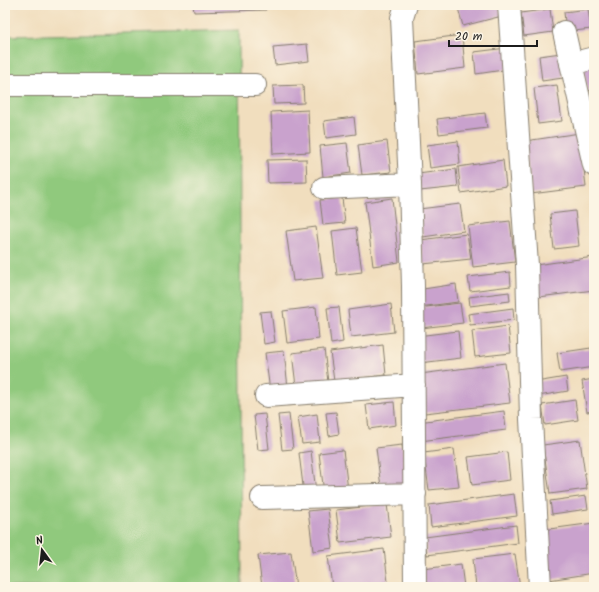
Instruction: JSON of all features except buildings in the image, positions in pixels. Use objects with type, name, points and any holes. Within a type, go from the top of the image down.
[{"type":"street","points":[[406,5],[402,18],[413,286],[415,587]]},
{"type":"street","points":[[509,5],[527,265],[531,419],[540,587]]},
{"type":"street","points":[[564,32],[593,153]]},
{"type":"street","points":[[571,64],[594,58]]},
{"type":"street","points":[[5,85],[255,84]]},
{"type":"street","points":[[324,188],[410,184]]},
{"type":"street","points":[[266,396],[414,385]]},
{"type":"street","points":[[262,498],[415,494]]},
{"type":"green space","points":[[239,30],[242,587],[5,587],[5,36]]}]
